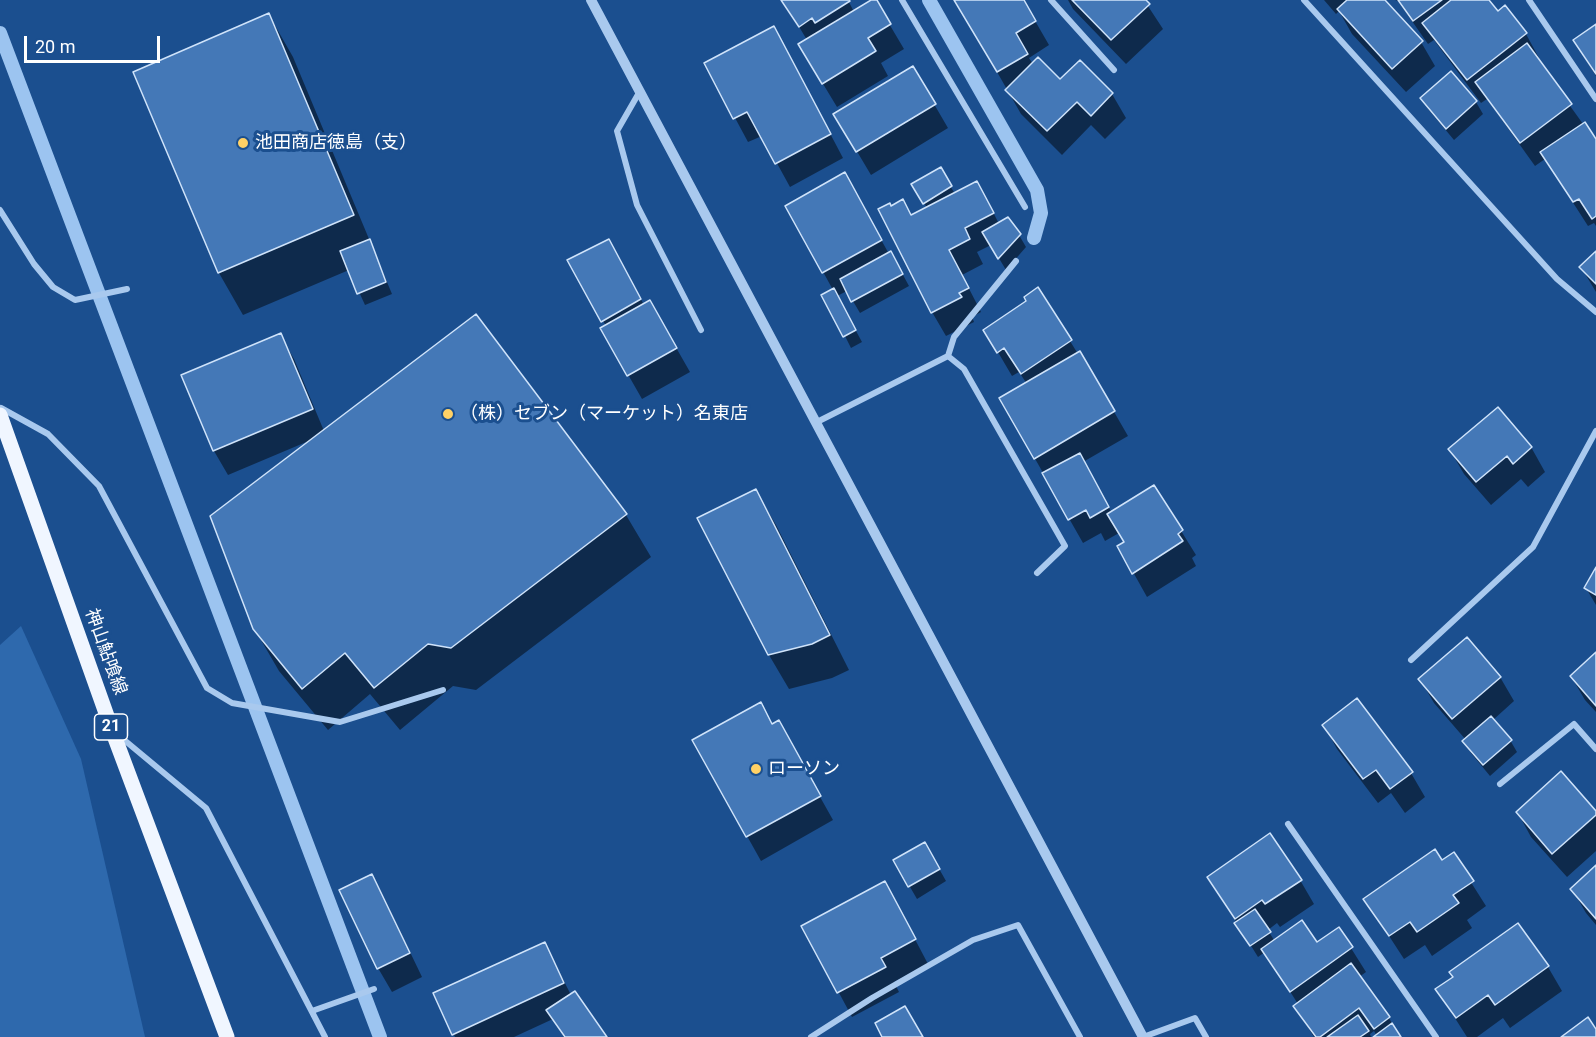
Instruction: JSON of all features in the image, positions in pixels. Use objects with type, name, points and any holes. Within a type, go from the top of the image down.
[{"type":"main road","name":"神山鮎喰線","points":[[0,415],[112,730],[227,1037]]},
{"type":"street","points":[[591,0],[1143,1037],[1195,1018],[1206,1037]]},
{"type":"street","points":[[902,0],[1025,207]]},
{"type":"street","points":[[1052,0],[1114,70]]},
{"type":"street","points":[[1304,0],[1557,279],[1596,312]]},
{"type":"street","points":[[1529,0],[1596,99]]},
{"type":"street","points":[[640,90],[617,131],[637,205],[701,330]]},
{"type":"street","points":[[0,210],[34,264],[53,287],[75,300],[127,289]]},
{"type":"street","points":[[817,422],[948,356],[954,337],[1016,261]]},
{"type":"street","points":[[948,356],[964,369],[1065,546],[1037,573]]},
{"type":"street","points":[[0,408],[48,434],[99,486],[207,687],[232,703],[340,722],[443,690]]},
{"type":"street","points":[[1411,660],[1533,547],[1596,431]]},
{"type":"street","points":[[1500,784],[1574,724],[1596,749]]},
{"type":"street","points":[[112,730],[206,808],[325,1037]]},
{"type":"street","points":[[1288,824],[1436,1037]]},
{"type":"street","points":[[811,1037],[872,998],[973,940],[1018,925],[1080,1037]]},
{"type":"street","points":[[312,1011],[374,989]]},
{"type":"shaded area","points":[[21,626],[81,759],[145,1037],[0,1037],[0,645]]},
{"type":"building","points":[[781,0],[850,1],[815,23],[812,18],[799,27]]},
{"type":"building","points":[[871,0],[877,0],[891,24],[868,38],[876,51],[822,84],[798,44]]},
{"type":"building","points":[[954,0],[1024,0],[1036,21],[1016,33],[1028,54],[997,72]]},
{"type":"building","points":[[1072,0],[1146,0],[1150,4],[1111,40]]},
{"type":"building","points":[[1347,0],[1385,0],[1423,41],[1392,69],[1337,9]]},
{"type":"building","points":[[1398,0],[1442,0],[1413,21]]},
{"type":"building","points":[[1451,0],[1489,0],[1498,11],[1505,5],[1527,33],[1467,80],[1422,23]]},
{"type":"building","name":"池田商店徳島（支）","points":[[269,13],[354,215],[218,273],[133,72]]},
{"type":"building","points":[[1596,24],[1596,74],[1573,40]]},
{"type":"building","points":[[774,26],[831,134],[775,164],[747,112],[733,119],[704,63]]},
{"type":"building","points":[[1527,43],[1572,104],[1520,143],[1475,82]]},
{"type":"building","points":[[1038,57],[1060,79],[1080,60],[1113,93],[1091,116],[1077,102],[1047,131],[1005,90]]},
{"type":"building","points":[[913,66],[936,104],[856,152],[833,114]]},
{"type":"building","points":[[1451,71],[1477,101],[1446,129],[1420,98]]},
{"type":"building","points":[[1585,122],[1596,139],[1596,216],[1592,219],[1579,199],[1573,202],[1540,152]]},
{"type":"building","points":[[941,167],[952,186],[923,204],[911,184]]},
{"type":"building","points":[[845,172],[882,240],[822,273],[785,206]]},
{"type":"building","points":[[977,181],[994,213],[965,228],[970,239],[949,250],[969,288],[959,293],[962,297],[931,313],[878,209],[890,203],[891,206],[903,199],[911,215]]},
{"type":"building","points":[[1008,217],[1021,234],[998,259],[982,232]]},
{"type":"building","points":[[370,239],[386,282],[357,294],[340,251]]},
{"type":"building","points":[[609,239],[641,299],[601,322],[567,260]]},
{"type":"building","points":[[891,251],[903,274],[851,302],[840,279]]},
{"type":"building","points":[[1596,251],[1596,284],[1579,267]]},
{"type":"building","points":[[1038,287],[1072,340],[1021,374],[1004,348],[997,353],[983,330],[1026,301],[1024,297]]},
{"type":"building","points":[[834,288],[856,330],[843,337],[821,295]]},
{"type":"building","points":[[650,300],[677,348],[627,376],[600,328]]},
{"type":"building","name":"（株）セブン（マーケット）名東店","points":[[476,314],[627,514],[451,648],[428,644],[374,688],[345,653],[302,689],[253,629],[210,516]]},
{"type":"building","points":[[281,333],[313,409],[213,451],[181,375]]},
{"type":"building","points":[[1080,351],[1115,411],[1034,459],[999,398]]},
{"type":"building","points":[[1498,407],[1532,447],[1513,464],[1507,456],[1476,482],[1448,449]]},
{"type":"building","points":[[1080,453],[1109,507],[1090,518],[1086,510],[1068,520],[1042,473]]},
{"type":"building","points":[[1154,485],[1183,530],[1178,534],[1183,541],[1132,574],[1117,546],[1124,542],[1107,514]]},
{"type":"building","points":[[756,489],[830,635],[812,644],[768,655],[697,518]]},
{"type":"building","points":[[1596,567],[1596,595],[1584,588]]},
{"type":"building","points":[[1467,637],[1501,677],[1452,719],[1418,679]]},
{"type":"building","points":[[1596,652],[1596,706],[1570,676]]},
{"type":"building","points":[[1357,698],[1413,772],[1390,789],[1376,770],[1363,779],[1322,725]]},
{"type":"building","points":[[761,702],[772,724],[779,720],[821,796],[746,837],[692,740]]},
{"type":"building","points":[[1491,716],[1512,740],[1483,765],[1462,741]]},
{"type":"building","points":[[1561,771],[1596,811],[1596,815],[1552,854],[1516,812]]},
{"type":"building","points":[[1270,833],[1302,880],[1265,904],[1262,900],[1235,919],[1207,877]]},
{"type":"building","points":[[925,842],[940,869],[908,887],[893,860]]},
{"type":"building","points":[[1435,849],[1442,860],[1454,852],[1474,881],[1453,895],[1459,903],[1417,932],[1410,922],[1389,936],[1363,899]]},
{"type":"building","points":[[1596,865],[1596,919],[1570,889]]},
{"type":"building","points":[[372,874],[410,953],[377,969],[339,890]]},
{"type":"building","points":[[885,881],[916,939],[881,958],[886,967],[837,993],[801,926]]},
{"type":"building","points":[[1255,909],[1271,932],[1250,946],[1234,923]]},
{"type":"building","points":[[1302,920],[1317,942],[1339,927],[1353,947],[1290,992],[1261,949]]},
{"type":"building","points":[[1518,923],[1549,966],[1495,1005],[1488,995],[1456,1018],[1435,989],[1453,977],[1449,972]]},
{"type":"building","points":[[545,942],[564,983],[452,1035],[433,993]]},
{"type":"building","points":[[1351,963],[1390,1017],[1374,1029],[1359,1008],[1320,1037],[1316,1037],[1293,1006]]},
{"type":"building","points":[[575,991],[607,1037],[565,1037],[546,1010]]},
{"type":"building","points":[[905,1006],[923,1037],[882,1037],[875,1023]]},
{"type":"building","points":[[1358,1015],[1369,1031],[1360,1037],[1327,1037]]},
{"type":"building","points":[[1588,1017],[1596,1029],[1596,1037],[1561,1037]]},
{"type":"building","points":[[1392,1023],[1401,1037],[1373,1037]]},
{"type":"waterway","points":[[929,0],[1037,190],[1041,213],[1034,238]]},
{"type":"waterway","points":[[0,33],[380,1037]]},
{"type":"place","name":"池田商店徳島（支）","points":[[243,143]]},
{"type":"place","name":"（株）セブン（マーケット）名東店","points":[[448,414]]},
{"type":"place","name":"ローソン","points":[[756,769]]}]
